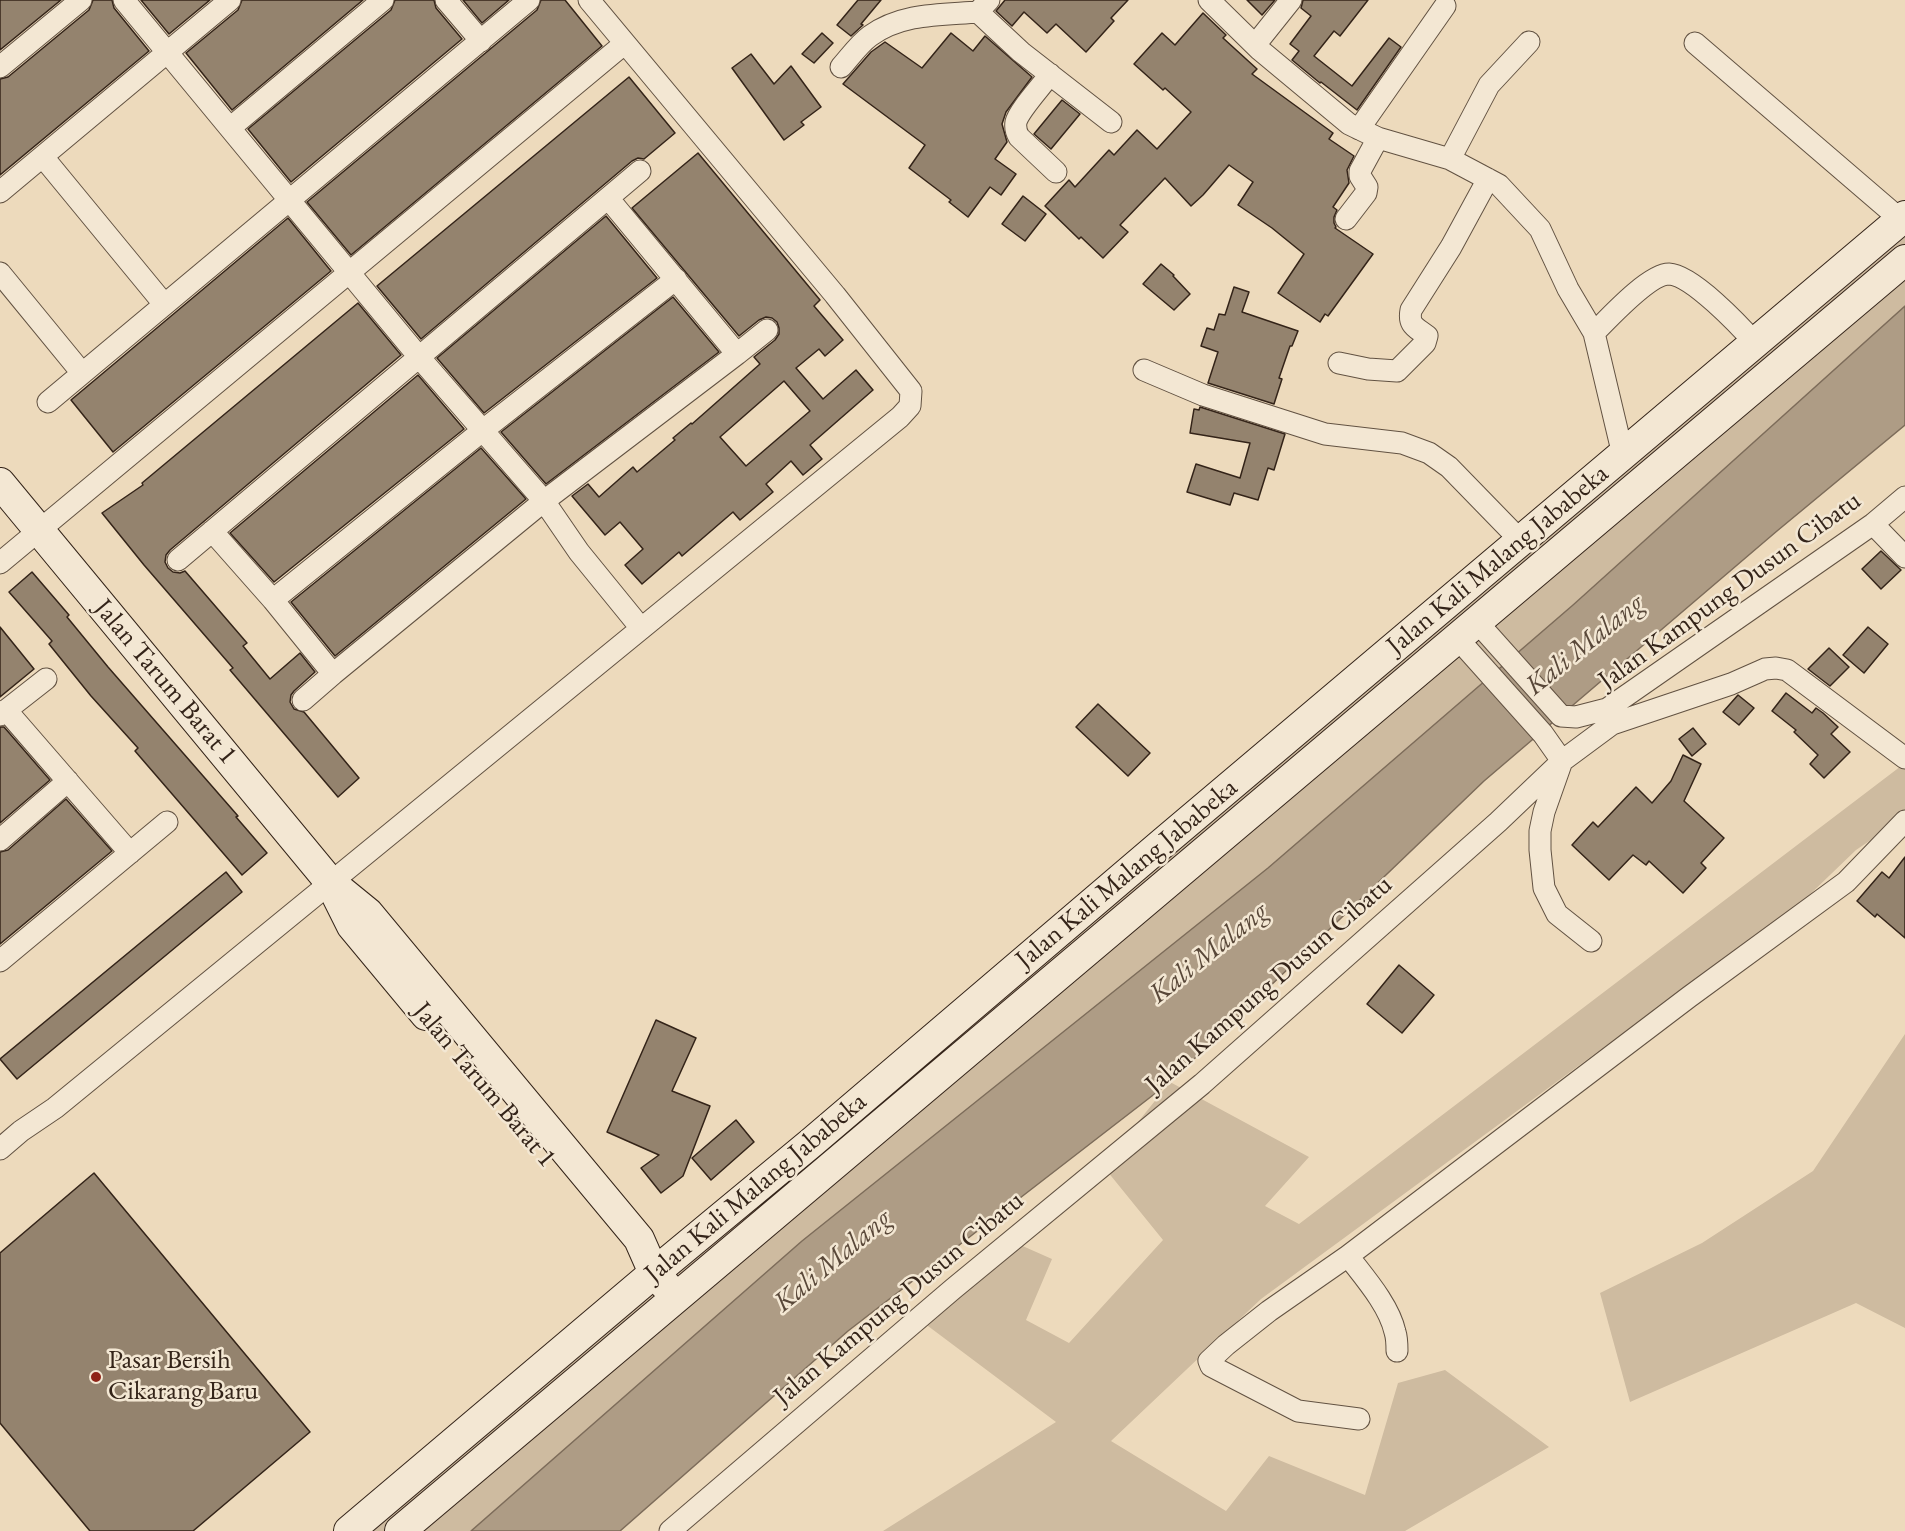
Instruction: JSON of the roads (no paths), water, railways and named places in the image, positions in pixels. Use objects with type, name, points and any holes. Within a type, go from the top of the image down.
[{"type":"main road","name":"Jalan Kali Malang Jababeka","points":[[349,1531],[654,1273],[812,1143],[1903,218]]},
{"type":"main road","name":"Jalan Kali Malang Jababeka","points":[[400,1531],[1468,638],[1905,260]]},
{"type":"main road","points":[[1792,312],[1815,337]]},
{"type":"main road","name":"Jalan Tarum Barat 1","points":[[0,483],[330,882],[352,926],[559,1176],[623,1253],[654,1273],[676,1299]]},
{"type":"street","points":[[0,66],[81,0]]},
{"type":"street","points":[[124,0],[419,357],[544,501],[579,552],[642,627]]},
{"type":"street","points":[[0,192],[230,0]]},
{"type":"street","points":[[230,128],[383,0]]},
{"type":"street","points":[[446,0],[481,41]]},
{"type":"street","points":[[48,402],[529,0]]},
{"type":"street","points":[[0,1149],[21,1131],[55,1108],[900,417],[910,406],[911,392],[835,295],[589,0]]},
{"type":"street","points":[[1209,0],[1256,45],[1341,117],[1369,133],[1450,159],[1499,185],[1540,229],[1568,289],[1594,333],[1623,455]]},
{"type":"street","points":[[1256,45],[1291,0]]},
{"type":"street","points":[[841,67],[869,37],[897,21],[983,6],[1021,52],[1111,122]]},
{"type":"street","points":[[1346,219],[1366,193],[1367,187],[1360,177],[1360,171],[1369,133],[1445,6]]},
{"type":"street","points":[[1450,159],[1489,85],[1529,42]]},
{"type":"street","points":[[1695,43],[1903,218]]},
{"type":"street","points":[[0,563],[624,44]]},
{"type":"street","points":[[1050,74],[1020,114],[1016,130],[1019,136],[1056,172]]},
{"type":"street","points":[[43,157],[164,304]]},
{"type":"street","points":[[178,560],[640,171]]},
{"type":"street","points":[[1339,363],[1397,371],[1425,343],[1426,336],[1411,323],[1409,318],[1411,310],[1451,247],[1488,179]]},
{"type":"street","points":[[609,198],[737,354]]},
{"type":"street","points":[[0,273],[82,373]]},
{"type":"street","points":[[1594,333],[1623,304],[1654,279],[1670,274],[1685,281],[1718,304],[1755,343]]},
{"type":"street","points":[[273,600],[482,431],[676,279]]},
{"type":"street","points":[[303,700],[544,501],[767,330]]},
{"type":"street","points":[[1144,370],[1203,395],[1325,434],[1402,443],[1429,453],[1449,467],[1521,541]]},
{"type":"street","name":"Jalan Kampung Dusun Cibatu","points":[[669,1531],[953,1289],[1203,1084],[1489,830],[1609,716],[1873,524],[1905,497]]},
{"type":"street","points":[[1873,524],[1905,556]]},
{"type":"street","points":[[212,531],[273,600],[333,674]]},
{"type":"street","points":[[1468,638],[1502,650],[1561,716],[1609,716],[1731,684],[1765,669],[1787,670],[1905,758]]},
{"type":"street","points":[[1468,638],[1562,761],[1544,812],[1540,831],[1544,888],[1557,914],[1591,941]]},
{"type":"street","points":[[46,679],[3,712],[68,781],[130,853]]},
{"type":"street","points":[[0,840],[68,781]]},
{"type":"street","points":[[1359,1419],[1298,1411],[1211,1366],[1209,1361],[1269,1311],[1348,1256],[1680,1004],[1846,882],[1905,821]]},
{"type":"street","points":[[0,961],[167,822]]},
{"type":"street","points":[[1348,1256],[1378,1296],[1391,1320],[1397,1351]]},
{"type":"water","name":"Kali Malang","points":[[1905,306],[1905,425],[1484,781],[1170,1082],[848,1331],[620,1531],[471,1531],[802,1241],[1268,868],[1573,605]]},
{"type":"place","name":"Pasar Bersih Cikarang Baru","points":[[96,1377]]}]
